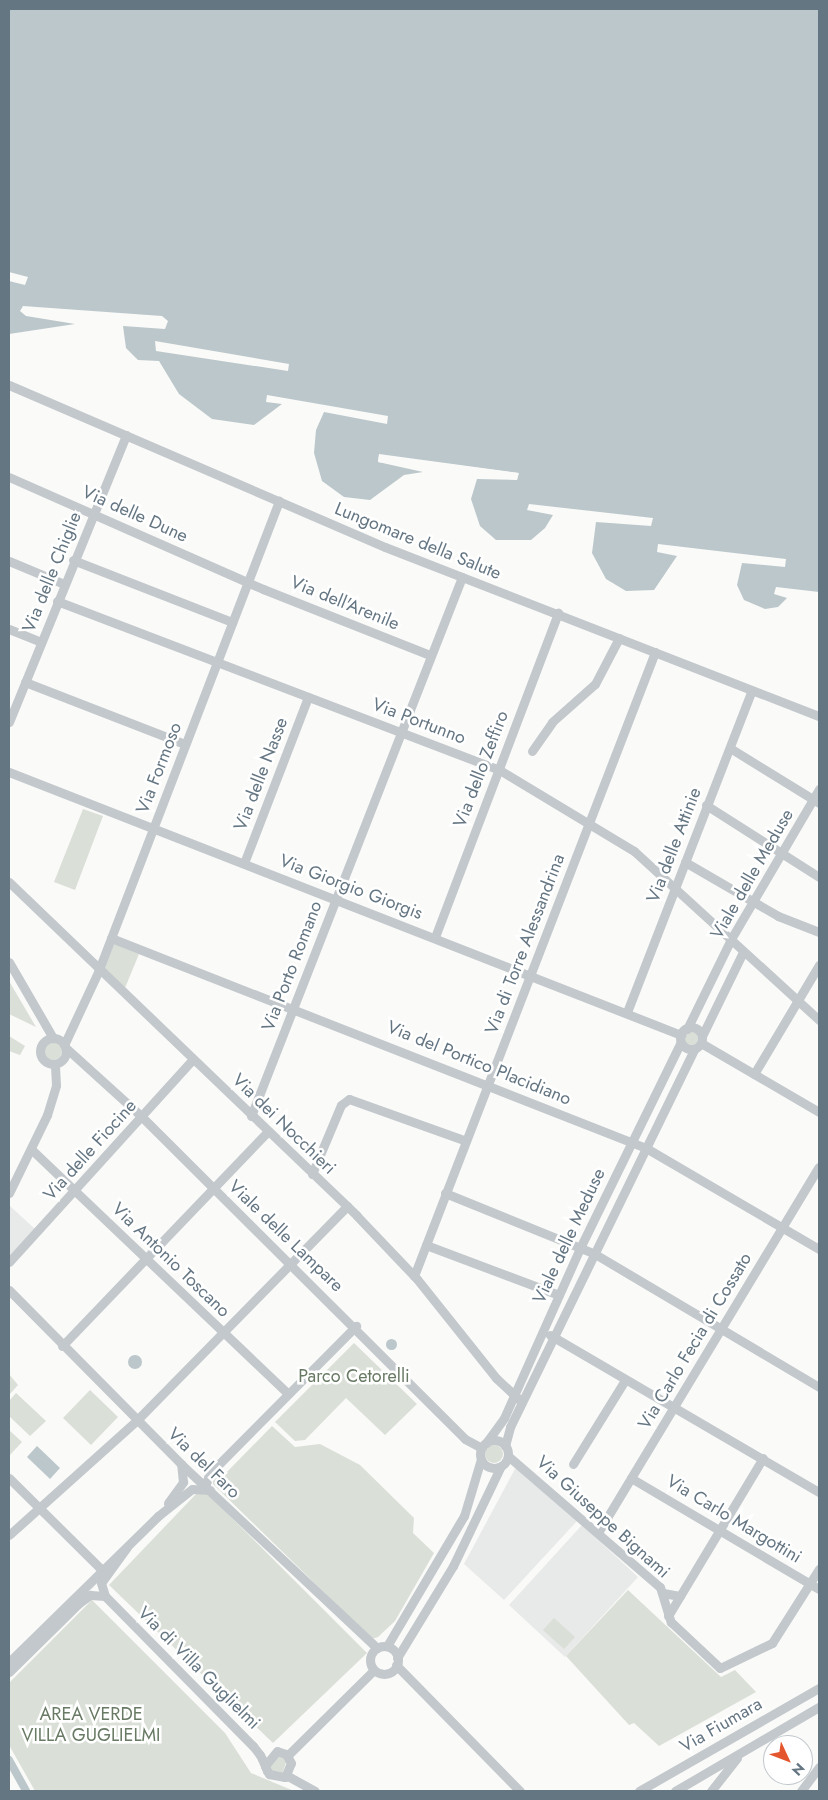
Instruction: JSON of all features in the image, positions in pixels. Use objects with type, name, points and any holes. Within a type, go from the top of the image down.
[{"type":"street","name":"Lungomare della Salute","points":[[9,385],[462,577],[819,716]]},
{"type":"street","name":"Via delle Chiglie","points":[[9,722],[13,699],[25,682],[73,560],[126,435]]},
{"type":"street","name":"Via delle Dune","points":[[9,477],[247,581]]},
{"type":"street","name":"Via Formoso","points":[[65,1046],[112,938],[216,661],[279,501]]},
{"type":"street","points":[[73,560],[232,622]]},
{"type":"street","points":[[9,561],[64,584]]},
{"type":"street","name":"Via Porto Romano","points":[[251,1116],[430,654],[462,577]]},
{"type":"street","name":"Via dell'Arenile","points":[[247,581],[430,654]]},
{"type":"street","name":"Via Portunno","points":[[57,601],[498,768],[634,850],[676,886],[743,952],[819,1020]]},
{"type":"street","name":"Via dello Zeffiro","points":[[435,937],[558,613]]},
{"type":"street","points":[[9,629],[41,642]]},
{"type":"street","points":[[532,751],[552,722],[595,684],[619,638]]},
{"type":"street","name":"Via di Torre Alessandrina","points":[[414,1276],[655,652]]},
{"type":"street","points":[[25,682],[186,744]]},
{"type":"street","name":"Via delle Attinie","points":[[627,1012],[706,804],[752,690]]},
{"type":"street","name":"Via delle Nasse","points":[[244,863],[308,697]]},
{"type":"street","points":[[730,748],[817,801]]},
{"type":"street","name":"Via Giorgio Giorgis","points":[[9,772],[336,900],[530,972],[683,1035]]},
{"type":"street","name":"Viale delle Meduse","points":[[484,1445],[502,1422],[580,1248],[731,939],[783,852],[817,801],[819,789]]},
{"type":"street","points":[[706,804],[819,877]]},
{"type":"street","points":[[685,862],[753,902],[819,932]]},
{"type":"street","name":"Via dei Nocchieri","points":[[9,882],[98,972],[193,1058],[251,1116],[347,1206],[414,1276],[513,1396],[522,1402]]},
{"type":"street","name":"Via del Portico Placidiano","points":[[112,938],[488,1084],[646,1148],[819,1249]]},
{"type":"street","name":"Viale delle Meduse","points":[[505,1446],[522,1402],[743,952]]},
{"type":"street","points":[[9,962],[53,1038],[65,1046],[63,1060],[55,1064],[47,1062],[41,1052],[45,1042],[53,1038]]},
{"type":"street","points":[[754,1074],[819,966]]},
{"type":"street","points":[[683,1035],[694,1028],[699,1042]]},
{"type":"street","points":[[683,1035],[699,1042],[819,1112]]},
{"type":"street","name":"Viale delle Lampare","points":[[65,1046],[142,1116],[356,1326],[464,1439],[484,1445]]},
{"type":"street","name":"Via delle Fiocine","points":[[9,1262],[193,1058]]},
{"type":"street","points":[[9,1193],[31,1149],[56,1085],[55,1064]]},
{"type":"street","points":[[312,1174],[347,1099],[466,1141]]},
{"type":"street","points":[[62,1346],[268,1132]]},
{"type":"street","name":"Via Antonio Toscano","points":[[31,1149],[288,1394]]},
{"type":"street","name":"Via Carlo Fecia di Cossato","points":[[599,1531],[819,1167]]},
{"type":"street","points":[[445,1193],[594,1254],[819,1387]]},
{"type":"street","points":[[9,1535],[137,1420],[347,1206]]},
{"type":"street","points":[[426,1245],[558,1295]]},
{"type":"street","name":"Via del Faro","points":[[10,1294],[181,1464],[208,1487],[377,1648]]},
{"type":"street","points":[[9,1662],[101,1569],[127,1547],[158,1516],[192,1488],[208,1487],[209,1474],[356,1326]]},
{"type":"street","points":[[542,1332],[554,1337],[819,1492]]},
{"type":"street","points":[[573,1464],[625,1380]]},
{"type":"street","points":[[498,1441],[505,1446],[508,1456],[501,1466],[453,1566],[396,1662],[386,1674],[374,1670],[370,1658],[377,1648],[387,1646],[464,1516],[484,1445],[498,1441]]},
{"type":"street","name":"Via Giuseppe Bignami","points":[[508,1456],[599,1531],[663,1593],[668,1616]]},
{"type":"street","points":[[763,1458],[668,1616],[716,1665],[726,1668],[772,1643],[819,1569]]},
{"type":"street","points":[[481,1460],[492,1468],[501,1466]]},
{"type":"street","points":[[158,1516],[183,1482],[181,1464]]},
{"type":"street","points":[[9,1478],[101,1569]]},
{"type":"street","name":"Via Carlo Margottini","points":[[631,1478],[819,1589]]},
{"type":"street","points":[[9,1672],[79,1603],[90,1595],[105,1596],[101,1582],[127,1547]]},
{"type":"street","points":[[663,1593],[680,1596]]},
{"type":"street","name":"Via di Villa Guglielmi","points":[[105,1596],[253,1746],[265,1766]]},
{"type":"street","points":[[387,1646],[396,1662],[520,1791]]},
{"type":"street","points":[[288,1755],[374,1670]]},
{"type":"street","name":"Via Fiumara","points":[[639,1791],[819,1688]]},
{"type":"street","points":[[675,1791],[819,1707]]},
{"type":"street","points":[[288,1755],[273,1752],[265,1766],[275,1777],[286,1775],[315,1791]]},
{"type":"street","points":[[711,1791],[741,1753]]},
{"type":"street","points":[[286,1775],[292,1765],[288,1755]]},
{"type":"street","points":[[800,1791],[819,1767]]},
{"type":"shaded area","points":[[9,9],[819,9],[819,592],[776,587],[774,594],[787,598],[778,607],[765,609],[744,600],[737,585],[742,563],[785,567],[786,559],[658,544],[657,552],[677,556],[654,590],[626,591],[606,579],[592,553],[596,522],[651,526],[653,518],[529,504],[527,510],[553,515],[545,528],[531,540],[496,540],[480,526],[471,499],[477,479],[517,480],[518,473],[379,455],[378,462],[423,472],[404,475],[370,500],[344,497],[322,481],[314,453],[316,430],[324,412],[387,424],[388,416],[267,395],[266,402],[282,404],[254,425],[212,419],[179,394],[159,361],[138,360],[126,348],[123,326],[165,329],[168,321],[162,316],[23,306],[20,311],[26,316],[75,324],[9,334],[9,281],[25,285],[28,277],[9,272]],"holes":[[[155,341],[289,364],[288,371],[156,351]]]},
{"type":"shaded area","points":[[10,1206],[35,1229],[9,1258],[9,1209]]},
{"type":"shaded area","points":[[391,1338],[397,1344],[391,1350],[385,1344]]},
{"type":"shaded area","points":[[135,1355],[140,1357],[142,1362],[140,1367],[135,1369],[130,1367],[128,1362],[130,1357]]},
{"type":"shaded area","points":[[37,1446],[60,1468],[50,1479],[27,1457]]},
{"type":"shaded area","points":[[516,1467],[577,1521],[504,1600],[464,1564]]},
{"type":"shaded area","points":[[582,1525],[638,1577],[565,1657],[509,1605]]},
{"type":"green space","points":[[83,809],[103,816],[75,890],[54,882]]},
{"type":"green space","points":[[114,944],[139,954],[125,988],[104,968]]},
{"type":"green space","points":[[9,981],[36,1027],[9,1014]]},
{"type":"green space","points":[[691,1031],[696,1033],[698,1038],[696,1043],[691,1045],[686,1043],[684,1038],[686,1033]]},
{"type":"green space","points":[[9,1036],[25,1046],[20,1055],[9,1051]]},
{"type":"green space","points":[[53,1042],[59,1045],[62,1051],[59,1057],[53,1060],[47,1057],[44,1051],[47,1045]]},
{"type":"green space","name":"Parco Cetorelli","points":[[354,1343],[417,1404],[385,1435],[346,1398],[305,1440],[295,1441],[275,1422]]},
{"type":"green space","points":[[9,1374],[18,1385],[9,1395]]},
{"type":"green space","points":[[90,1390],[118,1417],[91,1445],[63,1418]]},
{"type":"green space","points":[[16,1393],[46,1421],[30,1436],[9,1416],[9,1401]]},
{"type":"green space","points":[[272,1426],[295,1447],[320,1444],[360,1465],[414,1518],[413,1533],[434,1553],[395,1621],[378,1637],[372,1639],[213,1484],[213,1476],[224,1475]]},
{"type":"green space","points":[[9,1430],[22,1442],[9,1456]]},
{"type":"green space","points":[[490,1445],[498,1445],[503,1450],[501,1461],[490,1463],[485,1458],[485,1450]]},
{"type":"green space","points":[[197,1493],[208,1494],[367,1653],[273,1743],[109,1585]]},
{"type":"green space","points":[[628,1590],[721,1677],[735,1670],[756,1692],[659,1746],[634,1723],[629,1725],[566,1656]]},
{"type":"green space","name":"AREA VERDE VILLA GUGLIELMI","points":[[92,1600],[225,1733],[251,1773],[294,1791],[35,1791],[9,1745],[9,1683]]},
{"type":"green space","points":[[554,1618],[575,1637],[564,1649],[543,1630]]},
{"type":"green space","points":[[280,1754],[287,1760],[282,1774],[271,1772],[268,1762]]},
{"type":"pier","points":[[379,454],[519,473],[517,480],[495,477],[516,475],[381,457],[404,465],[378,462]]},
{"type":"waterway","points":[[9,1760],[26,1791]]}]
